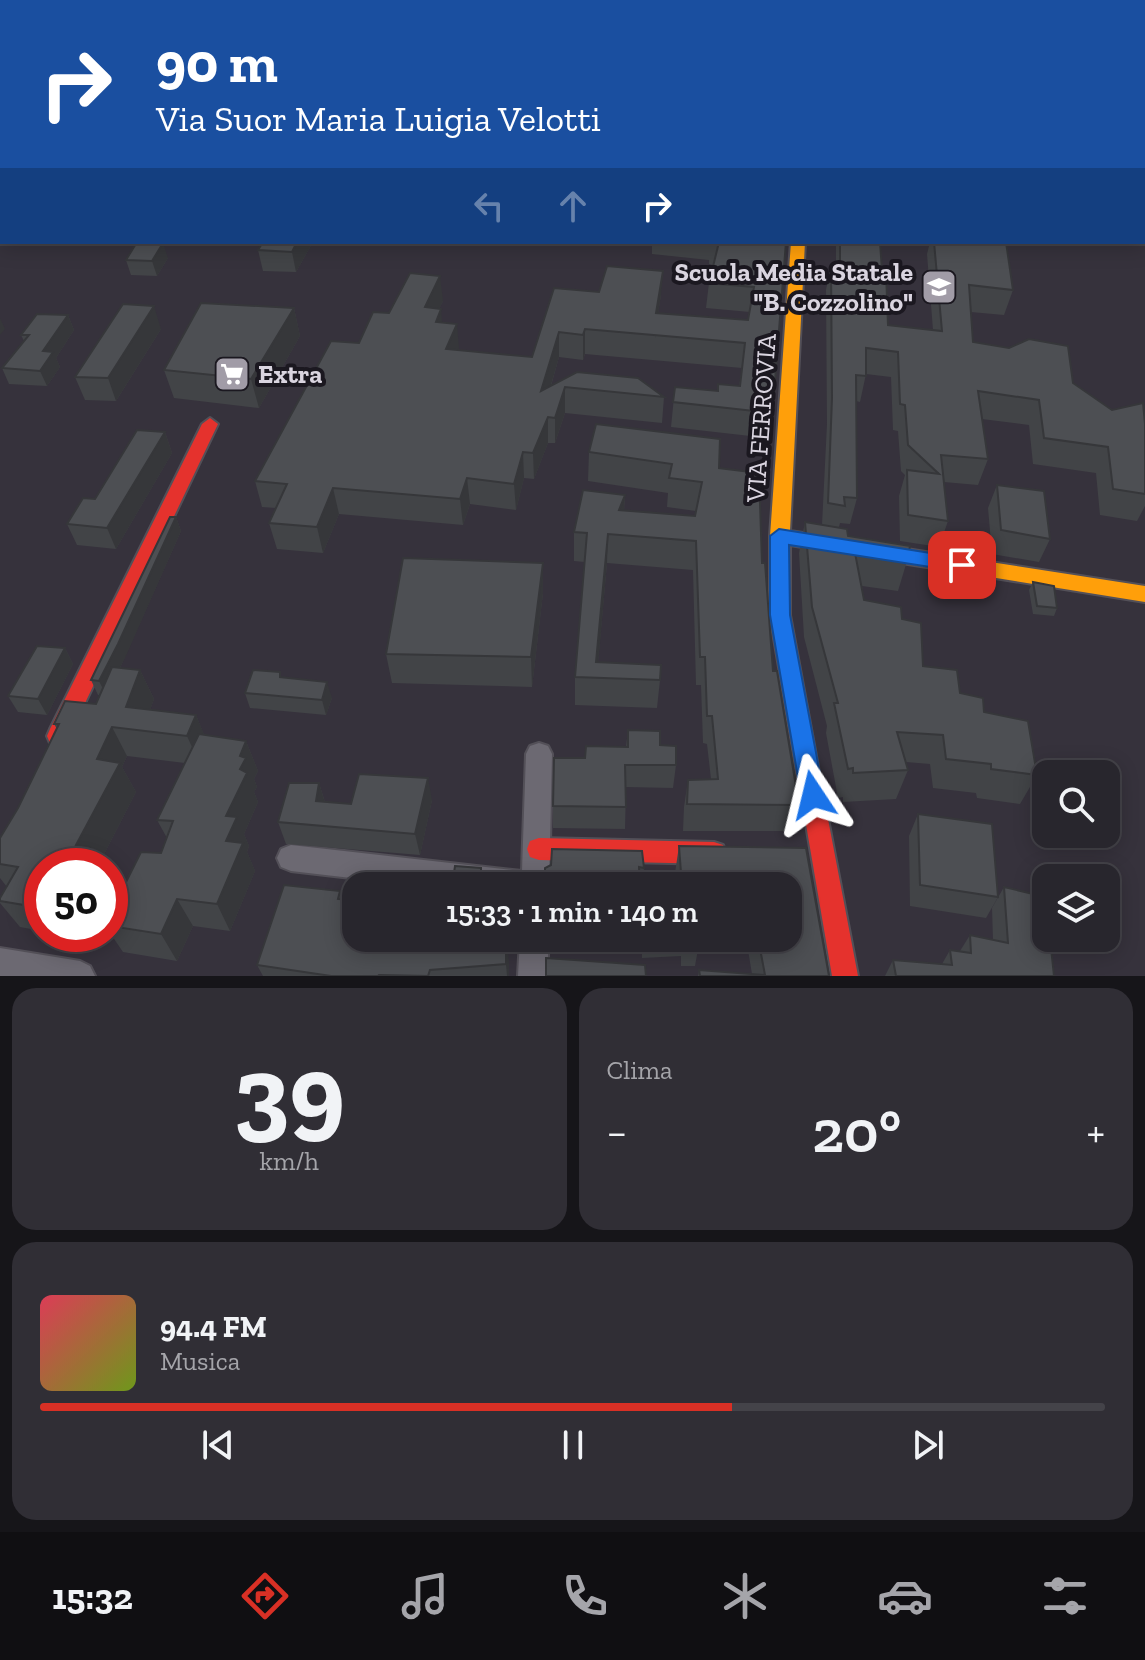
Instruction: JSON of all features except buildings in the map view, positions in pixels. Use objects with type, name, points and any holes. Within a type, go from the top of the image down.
[{"type":"main road","name":"VIA FERROVIA","points":[[798,244],[779,536],[780,615],[816,855],[845,976]]},
{"type":"main road","points":[[49,755],[210,424]]},
{"type":"main road","points":[[779,536],[1145,594]]},
{"type":"main road","points":[[539,849],[728,853]]},
{"type":"street","points":[[537,872],[539,754]]},
{"type":"street","points":[[291,858],[413,872]]},
{"type":"street","points":[[533,976],[534,952]]},
{"type":"street","points":[[0,963],[80,976]]},
{"type":"traffic: slow","points":[[798,244],[781,504],[780,615],[808,772]]},
{"type":"traffic: slow","points":[[779,536],[1145,594]]},
{"type":"traffic: jam","points":[[58,736],[210,424]]},
{"type":"traffic: jam","points":[[808,772],[845,976]]},
{"type":"traffic: jam","points":[[539,849],[714,853]]},
{"type":"place","name":"Scuola Media Statale \"B. Cozzolino\"","points":[[939,287]]},
{"type":"place","name":"Extra","points":[[232,374]]},
{"type":"route","points":[[813,795],[780,615],[779,536],[962,565]]}]
